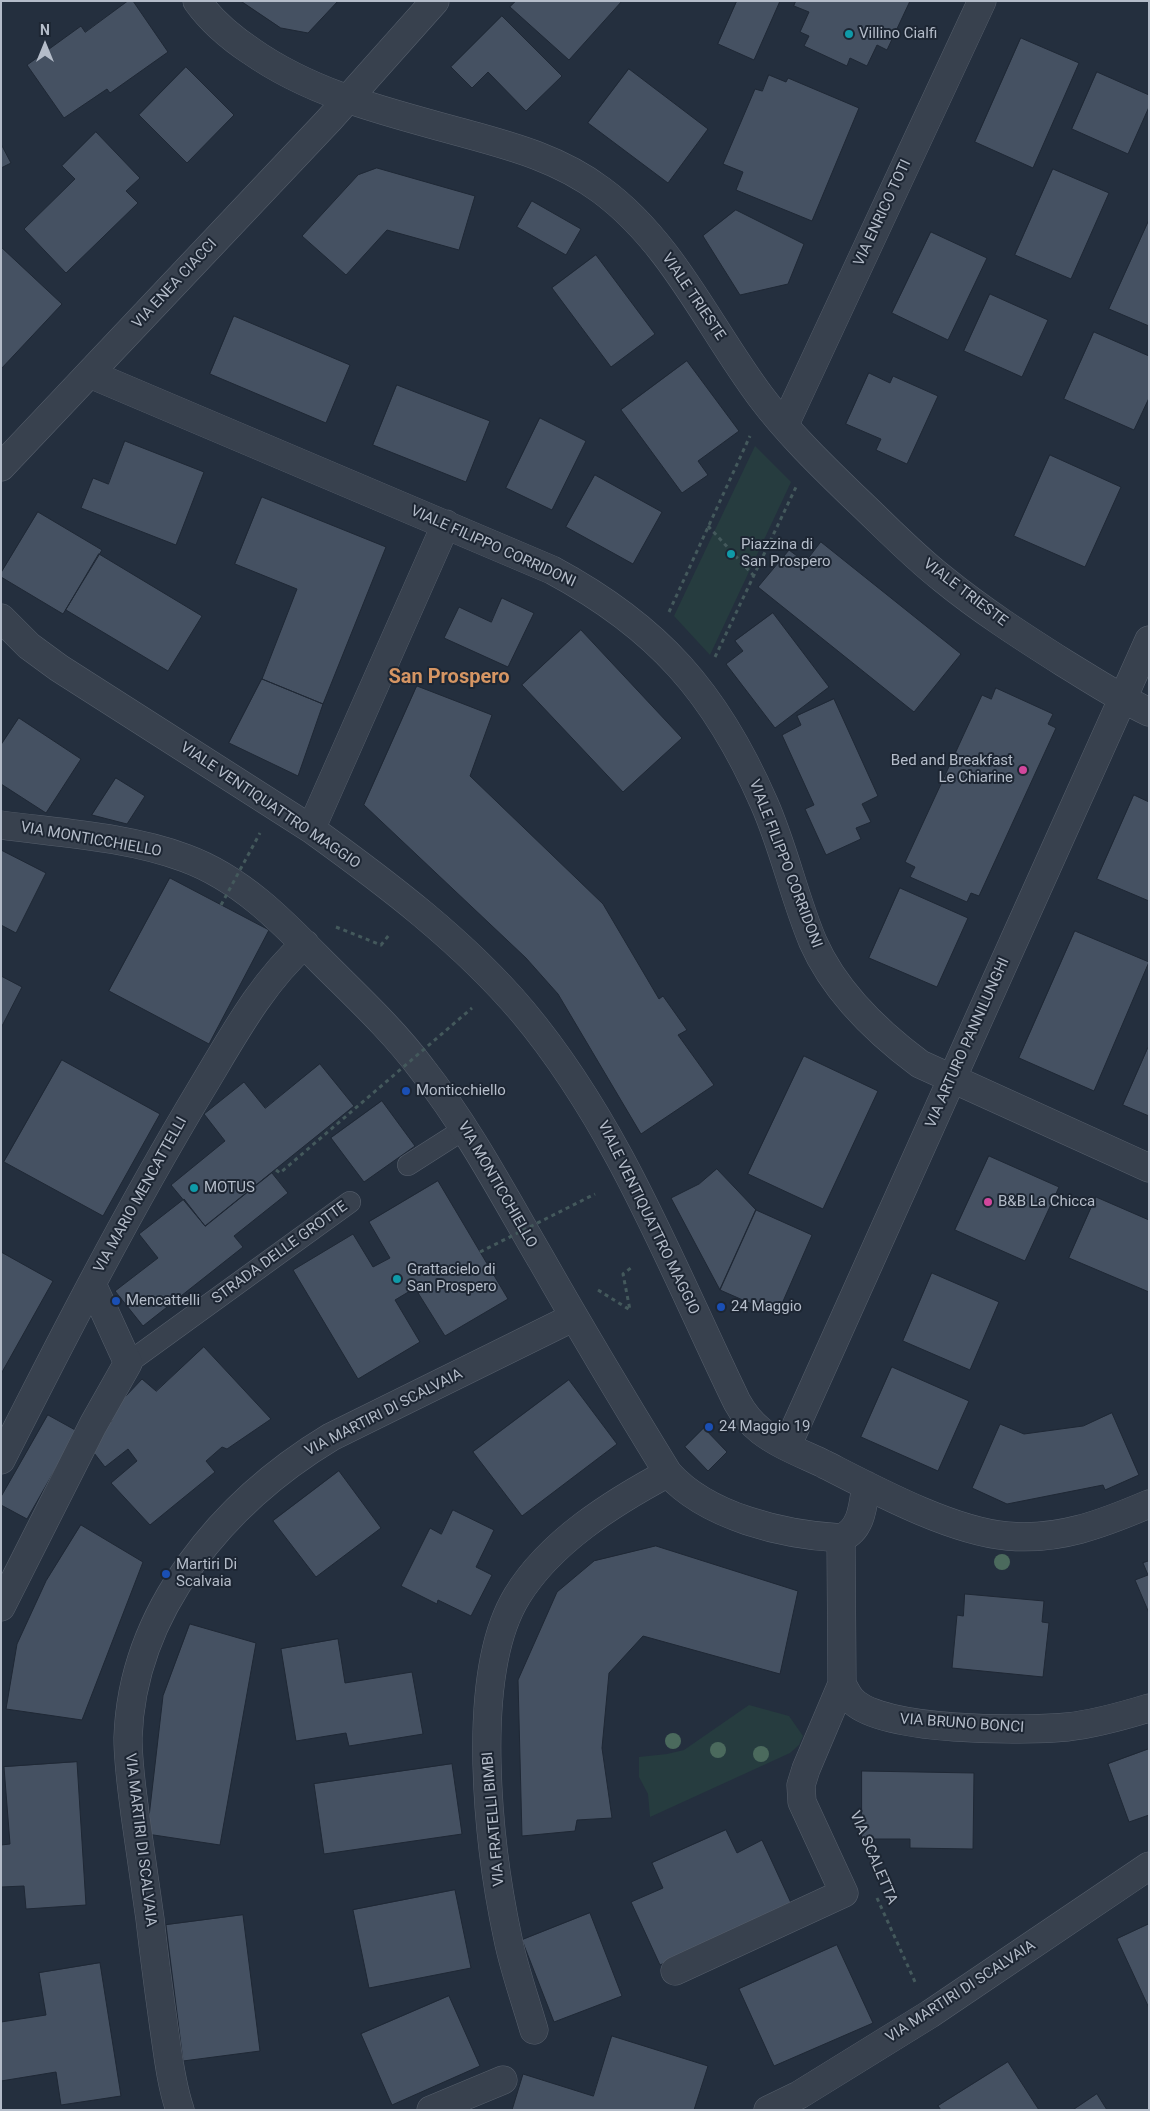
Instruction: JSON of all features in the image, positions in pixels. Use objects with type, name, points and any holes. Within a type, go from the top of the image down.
[{"type":"street","name":"VIALE TRIESTE","points":[[197,1],[220,28],[265,61],[293,77],[347,100],[533,153],[555,162],[592,183],[639,224],[664,252],[734,359],[763,399],[826,469],[943,579],[1027,639],[1122,699],[1149,712]]},
{"type":"street","name":"VIA ENEA CIACCI","points":[[1,467],[347,100],[435,1]]},
{"type":"street","name":"VIA ENRICO TOTI","points":[[784,424],[982,1]]},
{"type":"street","name":"VIALE FILIPPO CORRIDONI","points":[[90,374],[543,566],[577,584],[622,614],[681,667],[711,703],[750,773],[765,806],[814,944],[827,967],[855,1007],[880,1031],[920,1064],[1149,1168]]},
{"type":"street","points":[[311,829],[446,524]]},
{"type":"street","name":"VIALE VENTIQUATTRO MAGGIO","points":[[1,618],[29,646],[59,668],[311,829],[379,879],[479,965],[539,1032],[596,1113],[622,1159],[743,1412],[760,1431],[866,1485],[947,1520],[972,1529],[1006,1536],[1067,1534],[1095,1527],[1149,1504]]},
{"type":"street","name":"VIA ARTURO PANNILUNGHI","points":[[787,1446],[1149,640]]},
{"type":"street","name":"VIA MONTICCHIELLO","points":[[1,825],[144,846],[185,858],[219,873],[261,902],[305,944],[416,1060],[466,1128],[574,1318],[668,1473],[681,1488],[729,1513],[775,1529],[841,1538]]},
{"type":"street","name":"VIA MARIO MENCATTELLI","points":[[1,1460],[161,1156],[238,1028],[282,967],[305,944]]},
{"type":"street","points":[[92,1284],[128,1363]]},
{"type":"street","name":"VIA MARTIRI DI SCALVAIA","points":[[180,2110],[168,2057],[129,1765],[130,1712],[138,1668],[154,1626],[189,1565],[212,1536],[248,1499],[295,1460],[331,1437],[574,1318]]},
{"type":"street","name":"STRADA DELLE GROTTE","points":[[1,1607],[93,1425],[128,1363]]},
{"type":"street","name":"VIA FRATELLI BIMBI","points":[[534,2030],[508,1939],[497,1871],[487,1770],[491,1674],[500,1631],[516,1598],[530,1576],[554,1551],[616,1504],[668,1473]]},
{"type":"street","points":[[675,1971],[844,1893],[802,1802],[801,1785],[842,1684],[841,1538],[849,1535],[856,1526],[861,1514],[866,1485]]},
{"type":"street","name":"VIA BRUNO BONCI","points":[[842,1684],[852,1700],[865,1710],[890,1719],[937,1725],[1049,1728],[1096,1722],[1149,1708]]},
{"type":"street","name":"VIA MARTIRI DI SCALVAIA","points":[[768,2110],[799,2095],[930,2014],[1149,1866]]},
{"type":"street","points":[[431,2110],[503,2080]]},
{"type":"lane","points":[[408,1165],[466,1128]]},
{"type":"lane","name":"STRADA DELLE GROTTE","points":[[128,1363],[350,1202]]},
{"type":"path","points":[[666,619],[754,427]]},
{"type":"path","points":[[711,666],[800,480]]},
{"type":"path","points":[[708,526],[754,576]]},
{"type":"path","points":[[221,905],[260,833]]},
{"type":"path","points":[[276,1170],[280,1173],[472,1008]]},
{"type":"path","points":[[480,1252],[595,1194]]},
{"type":"path","points":[[599,1298],[598,1289],[630,1310],[623,1274],[632,1267]]},
{"type":"path","name":"VIA SCALETTA","points":[[874,1892],[930,2014]]},
{"type":"green space","points":[[755,446],[791,482],[710,655],[674,616]]},
{"type":"green space","points":[[749,1705],[789,1716],[803,1736],[799,1745],[790,1753],[650,1817],[648,1794],[639,1777],[639,1757],[684,1750]]},
{"type":"building","points":[[128,1],[133,1],[168,52],[110,93],[107,89],[64,118],[27,65],[81,26],[85,32]]},
{"type":"building","points":[[241,1],[338,1],[308,33],[281,28]]},
{"type":"building","points":[[516,1],[622,1],[569,60],[510,7]]},
{"type":"building","points":[[737,1],[780,1],[754,60],[718,44]]},
{"type":"building","name":"Villino Cialfi","points":[[796,1],[910,1],[887,50],[877,45],[867,66],[850,58],[847,66],[804,46],[809,36],[800,32],[809,12],[794,6]]},
{"type":"building","points":[[502,16],[562,76],[526,111],[488,72],[472,88],[451,67]]},
{"type":"building","points":[[1021,38],[1079,63],[1033,168],[975,142]]},
{"type":"building","points":[[186,67],[234,115],[187,163],[139,115]]},
{"type":"building","points":[[629,69],[708,129],[668,183],[588,123]]},
{"type":"building","points":[[1097,72],[1149,95],[1149,107],[1128,154],[1072,129]]},
{"type":"building","points":[[769,75],[786,82],[788,78],[859,108],[812,221],[736,190],[743,172],[723,164],[755,89],[762,91]]},
{"type":"building","points":[[96,132],[140,178],[126,191],[138,203],[66,273],[24,229],[75,179],[62,166]]},
{"type":"building","points":[[1,144],[11,163],[1,168]]},
{"type":"building","points":[[377,168],[475,196],[459,250],[387,230],[346,275],[302,236],[358,175]]},
{"type":"building","points":[[1053,169],[1109,193],[1071,279],[1015,255]]},
{"type":"building","points":[[532,201],[581,229],[566,255],[517,227]]},
{"type":"building","points":[[736,210],[804,244],[788,284],[740,295],[703,236]]},
{"type":"building","points":[[1149,220],[1149,326],[1109,309]]},
{"type":"building","points":[[931,232],[987,258],[948,340],[892,313]]},
{"type":"building","points":[[1,247],[62,304],[1,369]]},
{"type":"building","points":[[596,255],[655,334],[611,367],[552,288]]},
{"type":"building","points":[[990,294],[1048,320],[1022,377],[964,351]]},
{"type":"building","points":[[234,316],[350,365],[326,423],[210,374]]},
{"type":"building","points":[[1094,332],[1149,356],[1149,398],[1134,430],[1064,399]]},
{"type":"building","points":[[687,361],[739,431],[698,461],[708,475],[682,493],[621,410]]},
{"type":"building","points":[[869,373],[890,383],[893,376],[938,396],[907,464],[876,450],[881,439],[846,424]]},
{"type":"building","points":[[397,385],[490,421],[466,482],[373,445]]},
{"type":"building","points":[[540,418],[586,441],[552,510],[506,488]]},
{"type":"building","points":[[125,441],[204,472],[176,545],[81,508],[93,478],[108,484]]},
{"type":"building","points":[[1050,455],[1121,487],[1085,567],[1014,536]]},
{"type":"building","points":[[595,475],[662,512],[633,564],[566,527]]},
{"type":"building","points":[[262,497],[386,547],[323,704],[262,679],[297,589],[235,564]]},
{"type":"building","points":[[38,512],[102,550],[63,614],[1,577],[1,573]]},
{"type":"building","points":[[821,542],[961,654],[914,712],[758,587],[789,550],[805,562]]},
{"type":"building","points":[[99,554],[202,616],[168,671],[66,610]]},
{"type":"building","points":[[502,598],[534,613],[508,667],[444,638],[459,607],[491,622]]},
{"type":"building","points":[[773,613],[829,687],[775,728],[726,664],[743,651],[735,641]]},
{"type":"building","points":[[581,630],[682,738],[623,792],[522,685]]},
{"type":"building","points":[[262,679],[323,704],[298,776],[229,743]]},
{"type":"building","points":[[417,686],[492,715],[470,776],[603,904],[659,999],[663,996],[687,1030],[678,1035],[714,1085],[641,1134],[558,994],[526,958],[364,805]]},
{"type":"building","points":[[996,688],[1053,714],[1048,724],[1056,728],[979,896],[971,893],[967,902],[910,877],[915,867],[905,862],[982,695],[991,699]]},
{"type":"building","points":[[834,699],[878,796],[862,804],[871,822],[856,828],[861,839],[826,855],[805,809],[814,805],[782,735],[801,725],[797,716]]},
{"type":"building","points":[[19,718],[81,759],[46,813],[1,784],[1,745]]},
{"type":"building","points":[[116,778],[145,796],[127,824],[92,815]]},
{"type":"building","points":[[1134,795],[1149,802],[1149,901],[1097,879]]},
{"type":"building","points":[[1,850],[46,873],[16,933],[1,925]]},
{"type":"building","points":[[170,878],[269,930],[209,1044],[109,991]]},
{"type":"building","points":[[900,888],[968,918],[937,987],[869,958]]},
{"type":"building","points":[[1075,931],[1149,962],[1094,1091],[1019,1058]]},
{"type":"building","points":[[1,976],[22,987],[1,1028]]},
{"type":"building","points":[[1149,1049],[1149,1116],[1123,1105]]},
{"type":"building","points":[[804,1056],[878,1091],[823,1209],[748,1174]]},
{"type":"building","points":[[62,1060],[160,1114],[103,1216],[4,1162]]},
{"type":"building","points":[[320,1064],[354,1106],[205,1226],[171,1185],[225,1141],[204,1114],[244,1082],[265,1108]]},
{"type":"building","points":[[382,1101],[415,1146],[364,1182],[331,1138]]},
{"type":"building","points":[[989,1156],[1059,1187],[1025,1261],[955,1230]]},
{"type":"building","points":[[717,1169],[756,1210],[720,1290],[671,1198],[699,1184]]},
{"type":"building","points":[[272,1173],[288,1193],[234,1236],[243,1247],[143,1326],[115,1291],[158,1258],[139,1234],[184,1199],[205,1226]]},
{"type":"building","name":"Grattacielo di San Prospero","points":[[438,1181],[508,1299],[445,1336],[415,1288],[395,1300],[420,1342],[358,1379],[293,1270],[353,1234],[373,1267],[390,1258],[369,1222]]},
{"type":"building","points":[[1096,1197],[1149,1220],[1149,1292],[1069,1258]]},
{"type":"building","points":[[756,1210],[812,1235],[777,1315],[720,1290]]},
{"type":"building","points":[[1,1252],[53,1281],[1,1374]]},
{"type":"building","points":[[932,1273],[999,1302],[970,1370],[903,1341]]},
{"type":"building","points":[[204,1347],[271,1419],[227,1449],[222,1447],[206,1461],[215,1472],[150,1525],[111,1483],[137,1461],[128,1449],[105,1467],[87,1444],[112,1421],[108,1415],[142,1379],[156,1391]]},
{"type":"building","points":[[892,1367],[969,1401],[938,1471],[861,1437]]},
{"type":"building","points":[[569,1380],[617,1444],[522,1516],[473,1452]]},
{"type":"building","points":[[1112,1413],[1139,1475],[1105,1490],[1103,1485],[1007,1504],[972,1488],[1000,1424],[1024,1434],[1083,1426]]},
{"type":"building","points":[[48,1415],[77,1431],[27,1519],[1,1505],[1,1497]]},
{"type":"building","points":[[704,1428],[727,1452],[708,1471],[685,1447]]},
{"type":"building","points":[[339,1471],[381,1528],[316,1577],[273,1521]]},
{"type":"building","points":[[453,1510],[494,1530],[476,1567],[492,1575],[471,1616],[438,1600],[437,1604],[401,1586],[430,1528],[441,1534]]},
{"type":"building","points":[[81,1525],[143,1562],[82,1720],[6,1709],[17,1644],[46,1581]]},
{"type":"building","points":[[656,1546],[798,1591],[780,1674],[643,1636],[609,1673],[602,1748],[612,1818],[577,1820],[575,1831],[522,1836],[518,1680],[557,1592],[594,1561]]},
{"type":"building","points":[[1149,1561],[1149,1613],[1135,1580],[1148,1575],[1143,1563]]},
{"type":"building","points":[[965,1594],[1044,1601],[1042,1622],[1049,1623],[1043,1677],[952,1668],[957,1615],[963,1616]]},
{"type":"building","points":[[190,1624],[256,1643],[220,1845],[147,1834],[163,1696]]},
{"type":"building","points":[[338,1639],[345,1683],[412,1672],[423,1734],[349,1746],[346,1733],[296,1741],[281,1649]]},
{"type":"building","points":[[1149,1749],[1149,1815],[1129,1822],[1108,1764]]},
{"type":"building","points":[[77,1762],[86,1905],[26,1909],[24,1886],[1,1887],[1,1845],[10,1844],[4,1767]]},
{"type":"building","points":[[452,1764],[462,1834],[324,1854],[314,1784]]},
{"type":"building","points":[[862,1771],[974,1773],[973,1849],[910,1848],[910,1839],[862,1839]]},
{"type":"building","points":[[726,1830],[737,1853],[762,1840],[792,1905],[660,1965],[631,1902],[663,1888],[652,1863]]},
{"type":"building","points":[[455,1890],[471,1968],[369,1988],[353,1910]]},
{"type":"building","points":[[590,1913],[622,1996],[554,2022],[522,1940]]},
{"type":"building","points":[[243,1915],[260,2051],[183,2061],[166,1925]]},
{"type":"building","points":[[1149,1924],[1149,2008],[1117,1939]]},
{"type":"building","points":[[837,1945],[873,2023],[774,2066],[739,1989]]},
{"type":"building","points":[[100,1963],[121,2096],[61,2105],[56,2072],[1,2081],[1,2022],[46,2015],[39,1973]]},
{"type":"building","points":[[449,1996],[480,2066],[392,2105],[361,2034]]},
{"type":"building","points":[[612,2036],[708,2066],[694,2110],[512,2110],[523,2074],[593,2096]]},
{"type":"building","points":[[1008,2062],[1039,2110],[941,2110],[938,2106]]},
{"type":"building","points":[[1097,2094],[1107,2110],[1073,2110]]},
{"type":"place","name":"Villino Cialfi","points":[[849,34]]},
{"type":"place","name":"Piazzina di San Prospero","points":[[731,554]]},
{"type":"place","name":"Bed and Breakfast Le Chiarine","points":[[1023,770]]},
{"type":"place","name":"Monticchiello","points":[[406,1091]]},
{"type":"place","name":"MOTUS","points":[[194,1188]]},
{"type":"place","name":"B&B La Chicca","points":[[988,1202]]},
{"type":"place","name":"Grattacielo di San Prospero","points":[[397,1279]]},
{"type":"place","name":"Mencattelli","points":[[116,1301]]},
{"type":"place","name":"24 Maggio","points":[[721,1307]]},
{"type":"place","name":"24 Maggio 19","points":[[709,1427]]},
{"type":"place","name":"Martiri Di Scalvaia","points":[[166,1574]]},
{"type":"district","name":"San Prospero","points":[[449,678]]}]
